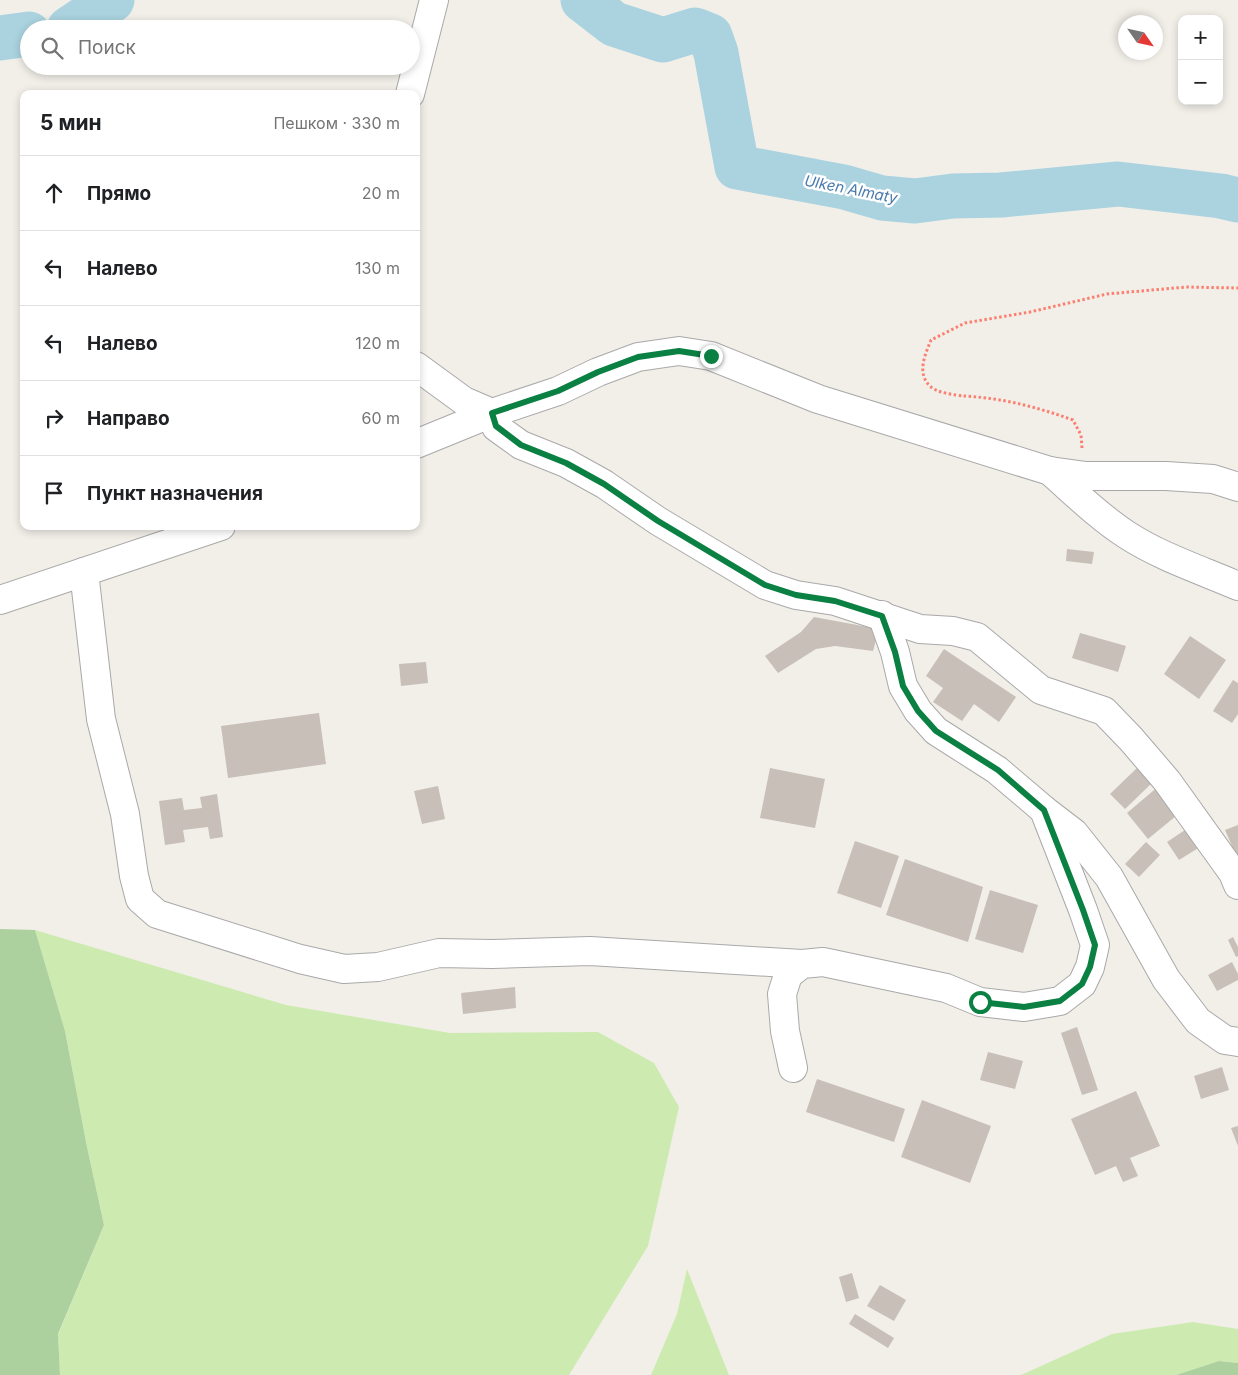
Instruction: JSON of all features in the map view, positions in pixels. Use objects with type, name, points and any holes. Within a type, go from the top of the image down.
[{"type":"street","points":[[420,55],[433,4]]},
{"type":"street","points":[[411,90],[415,75]]},
{"type":"street","points":[[420,442],[492,413],[558,391],[598,372],[638,357],[679,351],[711,356],[818,399],[1050,471],[1086,476],[1166,476],[1213,479],[1238,487]]},
{"type":"street","points":[[420,369],[464,401],[492,413],[496,426],[521,445],[566,463],[596,480],[658,521],[765,585],[796,595],[835,601],[920,629],[952,631],[977,637],[1041,690],[1104,711],[1168,781],[1233,874],[1238,885]]},
{"type":"street","points":[[1050,471],[1109,522],[1127,535],[1177,561],[1238,586]]},
{"type":"street","points":[[1109,522],[1098,499],[1100,486],[1113,477]]},
{"type":"street","points":[[0,600],[209,530]]},
{"type":"street","points":[[84,572],[101,719],[124,814],[134,876],[140,899],[157,914],[300,959],[344,969],[378,967],[439,953],[492,954],[590,951],[802,964],[823,962],[946,988],[980,1002],[1024,1007],[1060,1001],[1082,984],[1090,967],[1095,945],[1044,810]]},
{"type":"street","points":[[882,616],[895,652],[903,686],[918,711],[936,731],[998,770],[1074,833],[1109,877],[1166,979],[1198,1021],[1225,1040],[1238,1042]]},
{"type":"street","points":[[793,1068],[785,1031],[782,994],[788,975],[802,964]]},
{"type":"path","points":[[1086,476],[1080,435],[1073,420],[1015,402],[951,394],[931,387],[922,372],[924,359],[931,340],[965,323],[1030,312],[1107,294],[1186,287],[1238,288]]},
{"type":"green space","points":[[0,929],[35,930],[65,1031],[104,1225],[58,1334],[60,1375],[0,1375]]},
{"type":"green space","points":[[35,930],[286,1005],[450,1033],[598,1032],[654,1063],[679,1107],[648,1246],[569,1375],[60,1375],[58,1335],[104,1225],[65,1031]]},
{"type":"green space","points":[[687,1269],[729,1375],[651,1375],[677,1314]]},
{"type":"green space","points":[[1193,1322],[1238,1329],[1238,1363],[1219,1361],[1176,1375],[1021,1375],[1112,1334]]},
{"type":"green space","points":[[1219,1361],[1238,1363],[1238,1375],[1176,1375]]},
{"type":"building","points":[[1067,549],[1094,552],[1092,564],[1066,561]]},
{"type":"building","points":[[814,617],[879,629],[873,651],[835,646],[816,649],[778,673],[765,656],[801,632]]},
{"type":"building","points":[[1080,633],[1126,646],[1118,672],[1072,658]]},
{"type":"building","points":[[1190,636],[1226,660],[1199,699],[1164,674]]},
{"type":"building","points":[[944,649],[1016,697],[999,722],[974,704],[962,721],[933,702],[943,688],[926,676]]},
{"type":"building","points":[[426,662],[428,683],[401,686],[399,664]]},
{"type":"building","points":[[1233,680],[1238,683],[1238,714],[1232,723],[1213,711]]},
{"type":"building","points":[[319,713],[326,764],[228,778],[221,726]]},
{"type":"building","points":[[770,768],[825,779],[815,828],[760,818]]},
{"type":"building","points":[[1137,768],[1152,783],[1125,809],[1110,794]]},
{"type":"building","points":[[1160,785],[1182,811],[1148,839],[1127,813]]},
{"type":"building","points":[[438,786],[445,819],[422,824],[414,791]]},
{"type":"building","points":[[217,794],[223,837],[210,839],[208,827],[183,830],[185,842],[165,845],[159,801],[182,798],[184,810],[202,808],[200,797]]},
{"type":"building","points":[[1238,825],[1238,860],[1225,830]]},
{"type":"building","points":[[1188,828],[1200,847],[1179,860],[1167,842]]},
{"type":"building","points":[[855,841],[899,856],[881,908],[837,893]]},
{"type":"building","points":[[1146,842],[1160,855],[1139,877],[1125,864]]},
{"type":"building","points":[[905,859],[983,887],[968,942],[886,915]]},
{"type":"building","points":[[990,890],[1038,905],[1023,953],[975,939]]},
{"type":"building","points":[[1233,937],[1238,947],[1238,956],[1236,957],[1228,940]]},
{"type":"building","points":[[1232,962],[1238,974],[1238,980],[1217,991],[1208,975]]},
{"type":"building","points":[[515,987],[516,1008],[463,1014],[461,993]]},
{"type":"building","points":[[1077,1027],[1098,1090],[1082,1095],[1061,1033]]},
{"type":"building","points":[[988,1052],[1023,1061],[1015,1089],[980,1080]]},
{"type":"building","points":[[1222,1067],[1229,1090],[1201,1099],[1194,1076]]},
{"type":"building","points":[[817,1079],[905,1109],[894,1142],[806,1112]]},
{"type":"building","points":[[1136,1091],[1160,1146],[1130,1158],[1138,1176],[1123,1182],[1116,1166],[1095,1175],[1071,1119]]},
{"type":"building","points":[[922,1100],[991,1126],[970,1183],[901,1157]]},
{"type":"building","points":[[1238,1126],[1238,1146],[1231,1128]]},
{"type":"building","points":[[852,1273],[859,1298],[846,1302],[839,1277]]},
{"type":"building","points":[[880,1285],[906,1300],[894,1321],[867,1306]]},
{"type":"building","points":[[855,1314],[894,1338],[888,1348],[849,1324]]},
{"type":"waterway","name":"Ulken Almaty","points":[[82,20],[112,0]]},
{"type":"waterway","name":"Ulken Almaty","points":[[583,0],[614,24],[663,40],[695,30],[710,36],[716,53],[737,167],[844,187],[882,198],[915,201],[953,196],[1001,195],[1118,184],[1221,196],[1238,200]]},
{"type":"waterway","name":"Ulken Almaty","points":[[0,38],[20,35]]},
{"type":"route","points":[[711,356],[679,351],[638,357],[598,372],[558,391],[492,413],[496,426],[521,445],[566,463],[604,484],[658,521],[765,585],[796,595],[835,601],[882,616],[895,652],[903,686],[918,711],[936,731],[998,770],[1044,810],[1095,945],[1090,967],[1082,984],[1060,1001],[1024,1007],[980,1002]]}]
